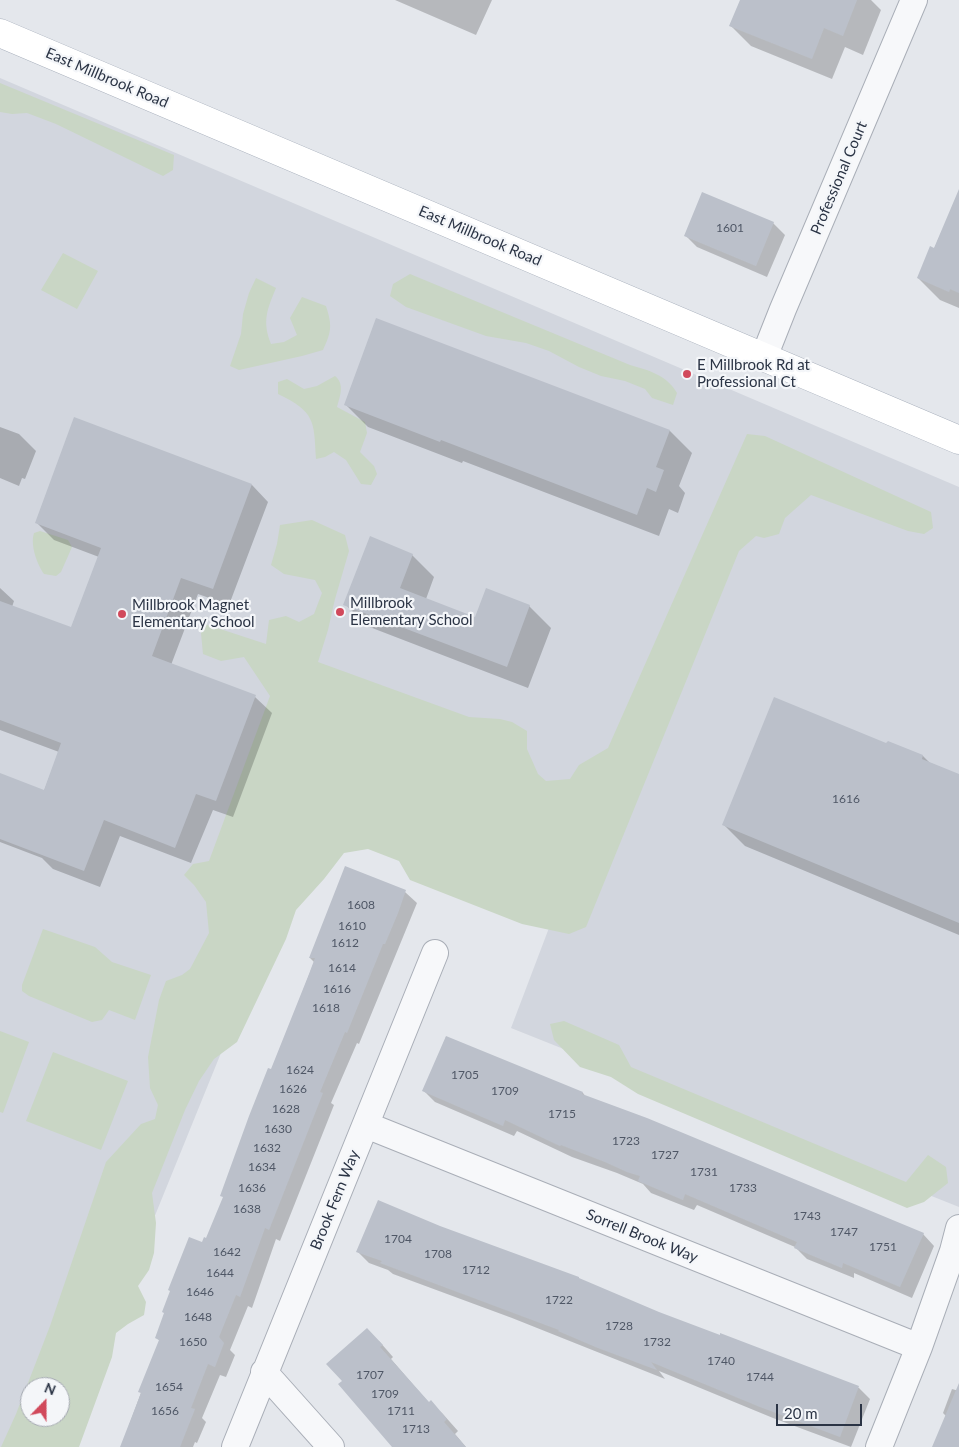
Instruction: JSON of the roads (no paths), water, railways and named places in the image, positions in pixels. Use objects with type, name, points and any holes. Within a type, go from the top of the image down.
[{"type":"main road","name":"East Millbrook Road","points":[[0,33],[959,440]]},
{"type":"street","name":"Professional Court","points":[[764,357],[914,0]]},
{"type":"street","name":"Brook Fern Way","points":[[235,1447],[435,953]]},
{"type":"street","name":"Sorrell Brook Way","points":[[366,1125],[918,1347]]},
{"type":"street","points":[[879,1447],[918,1347],[953,1251],[959,1228]]},
{"type":"street","points":[[264,1372],[331,1447]]},
{"type":"place","name":"E Millbrook Rd at Professional Ct","points":[[687,374]]},
{"type":"place","name":"Millbrook Elementary School","points":[[340,612]]},
{"type":"place","name":"Millbrook Magnet Elementary School","points":[[122,614]]}]
